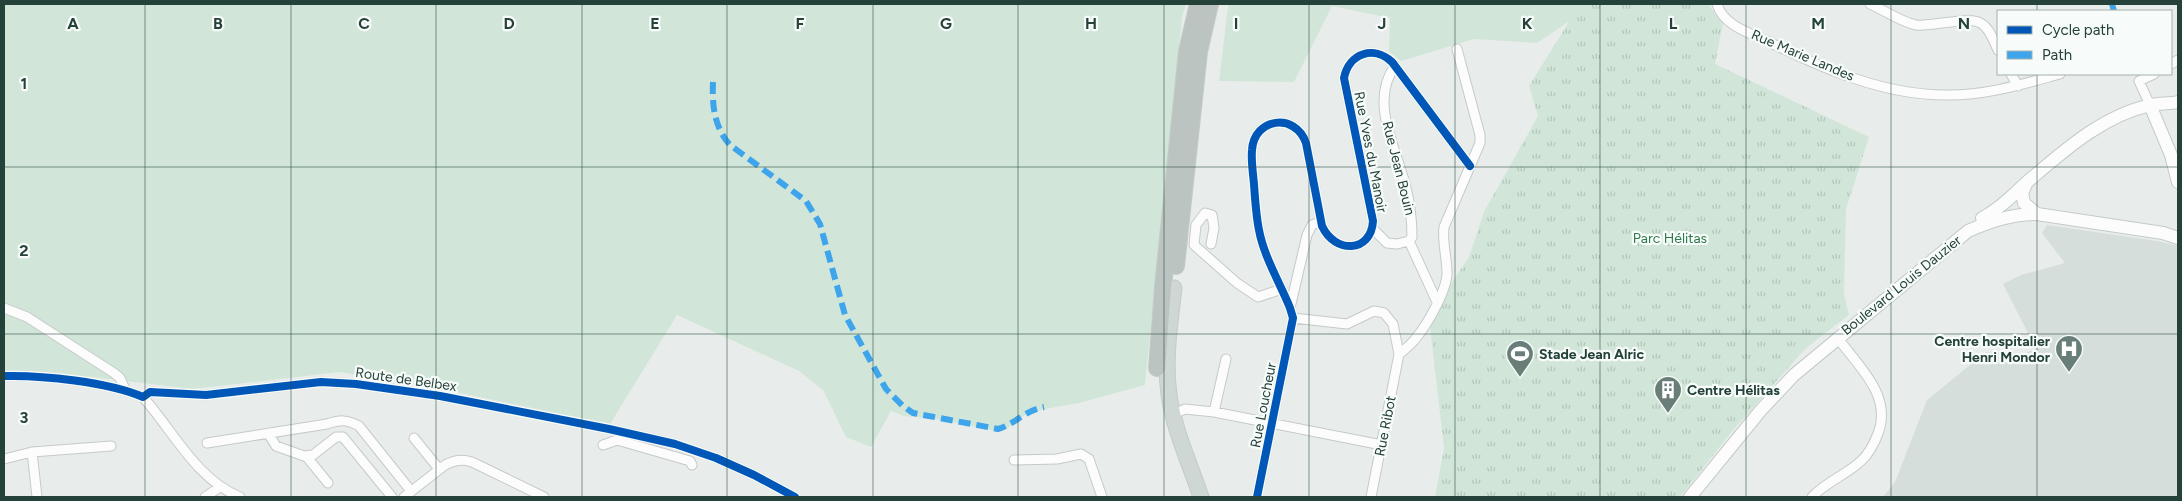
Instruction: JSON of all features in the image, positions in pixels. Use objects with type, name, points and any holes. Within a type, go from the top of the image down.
[{"type":"highway","points":[[1157,368],[1162,296],[1187,51],[1198,4]]},
{"type":"highway","points":[[1174,288],[1199,52],[1210,4]]},
{"type":"main road","points":[[1968,231],[1980,219],[2003,206],[2014,192],[2062,152],[2096,128],[2133,112],[2154,114],[2175,103]]},
{"type":"main road","points":[[2154,114],[2171,155],[2178,182]]},
{"type":"main road","points":[[2026,182],[2022,197],[2027,208],[2038,214]]},
{"type":"main road","name":"Boulevard Louis Dauzier","points":[[1690,497],[1780,389],[1837,337],[1968,231],[1996,219],[2021,214],[2038,214],[2163,233],[2178,238]]},
{"type":"main road","points":[[2163,233],[2178,231]]},
{"type":"main road","points":[[1174,288],[1167,358],[1170,397],[1201,497]]},
{"type":"main road","points":[[1157,368],[1164,419],[1191,497]]},
{"type":"street","name":"Rue Marie Landes","points":[[1717,4],[1726,19],[1742,29],[1839,73],[1915,93],[1945,95],[1976,94],[2018,86],[2056,75]]},
{"type":"street","points":[[1870,4],[1913,24],[1928,26],[1970,21],[1980,23],[1986,28],[1997,48]]},
{"type":"street","points":[[1400,354],[1423,330],[1437,302],[1447,274],[1442,238],[1444,227],[1478,149],[1480,135],[1457,49]]},
{"type":"street","name":"Rue Yves du Manoir","points":[[1293,318],[1263,242],[1257,221],[1251,151],[1255,136],[1266,125],[1280,121],[1288,123],[1304,136],[1321,221],[1330,240],[1343,246],[1350,246],[1363,241],[1372,228],[1344,78],[1345,71],[1352,61],[1362,54],[1380,54],[1395,66],[1470,166]]},
{"type":"street","name":"Rue Jean Bouin","points":[[1395,66],[1387,80],[1385,108],[1390,136],[1410,204],[1412,237],[1409,242]]},
{"type":"street","points":[[2012,75],[2018,86]]},
{"type":"street","points":[[2138,77],[2154,114]]},
{"type":"street","points":[[1211,244],[1214,228],[1212,215],[1205,213],[1196,225],[1194,245],[1237,282],[1258,297],[1282,288]]},
{"type":"street","points":[[1290,308],[1307,235],[1312,225],[1321,221]]},
{"type":"street","points":[[1372,228],[1386,242],[1398,244],[1409,242],[1437,302]]},
{"type":"street","points":[[4,308],[27,317],[114,373],[120,378],[125,389]]},
{"type":"street","points":[[1293,318],[1347,324],[1368,312],[1379,311],[1390,318],[1393,324],[1400,354]]},
{"type":"street","name":"Rue Loucheur","points":[[1258,497],[1293,318]]},
{"type":"street","points":[[1812,497],[1824,486],[1861,461],[1869,452],[1881,425],[1882,406],[1877,391],[1837,337]]},
{"type":"street","name":"Rue Ribot","points":[[1371,497],[1400,354]]},
{"type":"street","points":[[1214,412],[1226,358]]},
{"type":"street","points":[[4,376],[75,381],[125,389],[143,397],[200,468],[220,486],[240,497]]},
{"type":"street","name":"Route de Belbex","points":[[143,397],[150,392],[206,395],[321,382],[356,384],[440,396],[675,444],[716,458],[754,475],[795,497]]},
{"type":"street","points":[[1174,414],[1185,409],[1214,412],[1382,445]]},
{"type":"street","points":[[207,443],[327,424],[340,420],[349,421],[359,426],[406,496],[439,469],[453,461],[463,460],[472,462],[544,497]]},
{"type":"street","points":[[268,433],[276,446],[306,456],[313,455],[336,437],[343,437],[392,497]]},
{"type":"street","points":[[414,438],[439,469]]},
{"type":"street","points":[[603,445],[617,440],[672,455],[690,461],[692,465]]},
{"type":"street","points":[[672,455],[675,444]]},
{"type":"street","points":[[4,459],[32,452],[111,446]]},
{"type":"street","points":[[32,452],[37,497]]},
{"type":"street","points":[[1014,460],[1057,459],[1080,454],[1085,456],[1089,459],[1102,497]]},
{"type":"street","points":[[306,456],[328,483]]},
{"type":"street","points":[[205,497],[220,486]]},
{"type":"shaded area","name":"Centre hospitalier Henri Mondor","points":[[2047,225],[2157,241],[2178,246],[2178,497],[1883,497],[1895,482],[1927,400],[1986,352],[2025,353],[2036,349],[2003,284],[2021,275],[2065,263],[2042,233]]},
{"type":"green space","points":[[4,4],[1186,4],[1182,17],[1145,385],[1025,415],[1008,428],[997,431],[935,419],[904,416],[891,411],[871,447],[846,437],[823,390],[799,371],[677,315],[610,424],[426,386],[340,372],[192,389],[59,373],[4,373]]},
{"type":"green space","points":[[1230,4],[1580,4],[1571,20],[1537,43],[1474,39],[1401,61],[1389,51],[1390,18],[1332,6],[1294,82],[1219,81],[1228,7]]},
{"type":"green space","name":"Parc Hélitas","points":[[1580,4],[1708,4],[1723,23],[1715,64],[1869,137],[1846,209],[1844,294],[1849,315],[1806,348],[1733,430],[1680,497],[1435,497],[1444,448],[1430,326],[1448,288],[1469,257],[1484,212],[1538,116],[1529,86]]},
{"type":"marked path","points":[[2112,4],[2114,10]]},
{"type":"marked path","points":[[713,82],[713,99],[717,123],[730,145],[806,201],[820,224],[845,315],[886,389],[903,406],[913,413],[998,429],[1031,411],[1044,407]]},
{"type":"cycle path","points":[[1257,497],[1293,318],[1261,240],[1252,163],[1254,139],[1260,131],[1276,123],[1285,123],[1301,133],[1306,143],[1322,226],[1335,242],[1343,245],[1352,246],[1366,239],[1371,232],[1373,221],[1344,78],[1347,69],[1357,57],[1370,53],[1378,54],[1392,62],[1470,166]]},
{"type":"cycle path","points":[[4,376],[75,380],[112,387],[143,397],[150,392],[206,395],[321,382],[356,384],[440,396],[675,444],[716,458],[754,475],[795,497]]},
{"type":"place","name":"Centre hospitalier Henri Mondor","points":[[2069,373]]},
{"type":"place","name":"Stade Jean Alric","points":[[1520,378]]},
{"type":"place","name":"Centre Hélitas","points":[[1668,414]]}]
